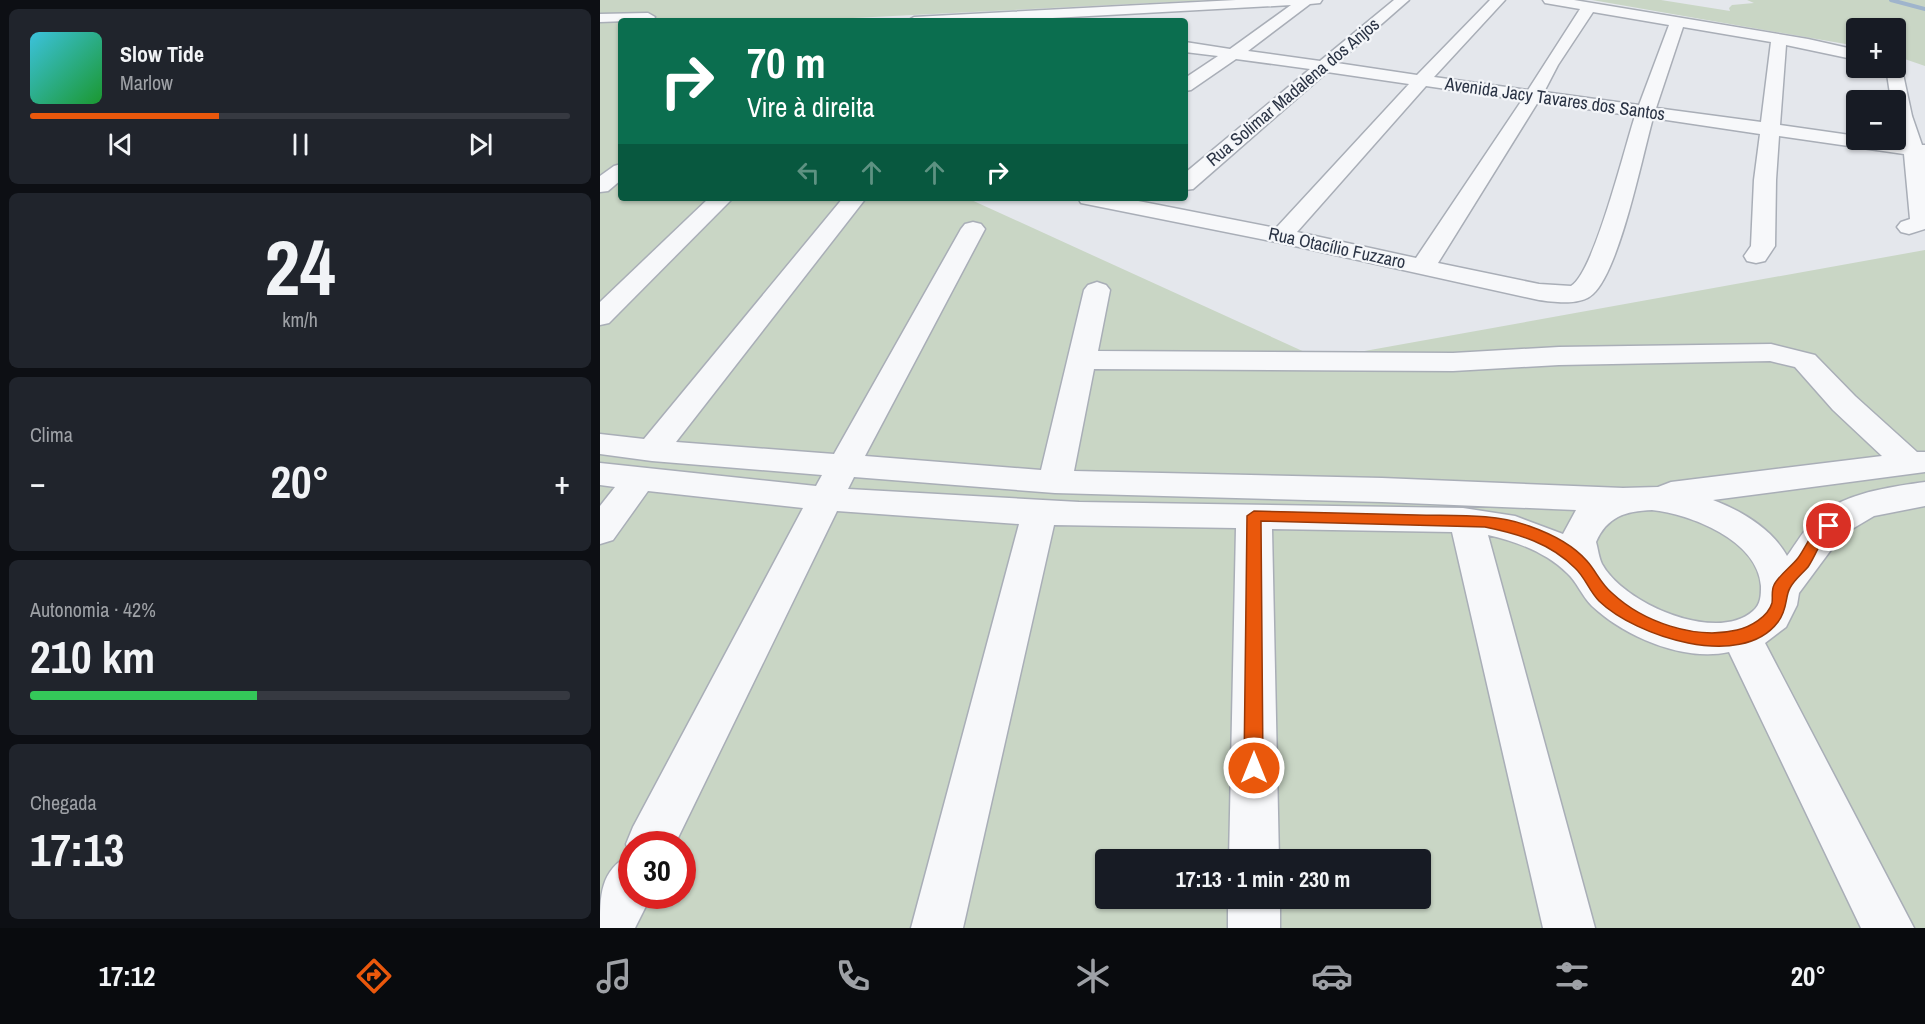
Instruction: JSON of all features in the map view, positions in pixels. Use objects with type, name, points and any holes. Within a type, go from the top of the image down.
[{"type":"street","points":[[1188,84],[1234,54],[1307,0]]},
{"type":"street","points":[[964,18],[1315,0]]},
{"type":"street","name":"Rua Solimar Madalena dos Anjos","points":[[1188,181],[1401,0]]},
{"type":"street","points":[[1281,236],[1366,141],[1424,81],[1446,53],[1498,0]]},
{"type":"street","points":[[1550,0],[1846,53]]},
{"type":"street","points":[[1185,18],[1206,5]]},
{"type":"street","points":[[1423,266],[1589,7]]},
{"type":"street","points":[[1086,18],[1098,11]]},
{"type":"street","points":[[600,18],[648,17]]},
{"type":"street","points":[[1646,112],[1677,23]]},
{"type":"street","points":[[1756,256],[1763,246],[1763,215],[1779,40]]},
{"type":"street","name":"Avenida Jacy Tavares dos Santos","points":[[1188,47],[1920,150]]},
{"type":"street","name":"Rua Otacílio Fuzzaro","points":[[1126,201],[1162,204],[1281,236],[1539,292],[1569,293],[1584,289],[1596,269],[1632,164],[1646,112]]},
{"type":"street","points":[[1906,118],[1925,130]]},
{"type":"street","points":[[1906,122],[1920,150],[1922,222],[1909,227]]},
{"type":"street","points":[[600,186],[618,172]]},
{"type":"street","points":[[600,317],[719,201]]},
{"type":"street","points":[[600,531],[646,465],[853,201]]},
{"type":"street","points":[[657,831],[834,483],[973,229]]},
{"type":"street","points":[[937,928],[1047,497],[1097,290]]},
{"type":"street","points":[[1080,360],[1453,362],[1558,356],[1771,352],[1805,362],[1844,403],[1917,462]]},
{"type":"street","points":[[600,444],[646,465]]},
{"type":"street","points":[[1047,497],[1382,490],[1632,499],[1680,502],[1701,508],[1738,528],[1767,554],[1776,571],[1781,588],[1780,604],[1772,618],[1759,629],[1741,636],[1719,640],[1695,639],[1644,624],[1605,597],[1592,582],[1582,565],[1579,550],[1579,536],[1585,523],[1594,513],[1608,505],[1632,499],[1917,462]]},
{"type":"street","points":[[600,474],[646,465],[834,483],[1047,497],[1254,516],[1485,522],[1525,530],[1560,547],[1582,565]]},
{"type":"street","points":[[1781,588],[1804,561],[1814,543],[1829,526],[1845,514],[1925,494]]},
{"type":"street","points":[[1254,516],[1254,849]]},
{"type":"street","points":[[1467,522],[1569,928]]},
{"type":"street","points":[[1741,636],[1888,928]]},
{"type":"street","points":[[607,928],[618,907]]},
{"type":"street","points":[[1254,909],[1254,928]]},
{"type":"green space","points":[[600,0],[1211,0],[853,18],[618,18],[618,201],[974,201],[1320,359],[1925,250],[1925,928],[600,928]]},
{"type":"green space","points":[[1592,0],[1661,0],[1730,11],[1729,8],[1732,5],[1754,3],[1747,0],[1925,0],[1925,66],[1906,59],[1906,18],[1846,18],[1846,44]]},
{"type":"waterway","points":[[1891,0],[1925,9]]},
{"type":"route","points":[[1254,768],[1254,516],[1485,522],[1525,530],[1560,547],[1582,565],[1592,582],[1605,597],[1644,624],[1695,639],[1719,640],[1741,636],[1759,629],[1772,618],[1780,604],[1781,588],[1829,526]]}]
